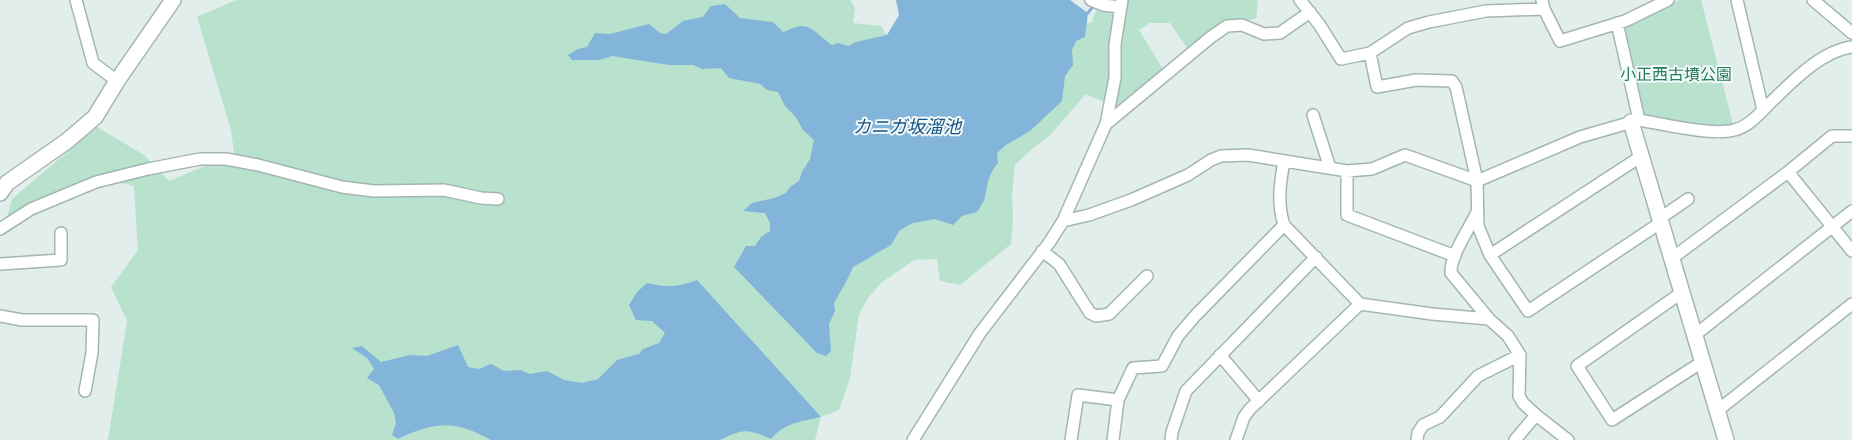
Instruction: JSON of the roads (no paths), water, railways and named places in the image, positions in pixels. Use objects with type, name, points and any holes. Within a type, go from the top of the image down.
[{"type":"street","points":[[76,0],[93,63],[116,81]]},
{"type":"street","points":[[0,193],[7,183],[68,141],[94,117],[116,81],[173,0]]},
{"type":"street","points":[[913,440],[980,333],[1063,220],[1106,124],[1115,78],[1115,44],[1121,4],[1102,5],[1091,0]]},
{"type":"street","points":[[1300,0],[1341,59],[1370,52],[1408,28],[1429,22],[1486,11],[1543,4],[1560,42],[1625,21],[1668,0]]},
{"type":"street","points":[[1737,0],[1763,110]]},
{"type":"street","points":[[1813,0],[1852,33]]},
{"type":"street","points":[[1106,124],[1211,37],[1227,26],[1242,25],[1264,34],[1280,33],[1310,12]]},
{"type":"street","points":[[1617,23],[1640,157],[1695,335],[1723,439]]},
{"type":"street","points":[[1063,220],[1089,216],[1131,200],[1188,174],[1221,156],[1248,155],[1347,171],[1372,169],[1404,155],[1477,180],[1580,136],[1635,121],[1721,132],[1735,130],[1747,125],[1797,77],[1832,52],[1852,48]]},
{"type":"street","points":[[1370,52],[1377,87],[1416,80],[1452,82],[1456,87],[1477,180],[1478,226],[1490,255],[1528,311],[1688,199]]},
{"type":"street","points":[[1313,115],[1330,168]]},
{"type":"street","points":[[1671,259],[1788,172],[1832,136],[1852,136]]},
{"type":"street","points":[[1490,255],[1640,157]]},
{"type":"street","points":[[0,229],[31,209],[96,182],[200,159],[226,159],[258,165],[342,187],[374,191],[444,190],[481,198],[498,199]]},
{"type":"street","points":[[1284,161],[1279,192],[1280,212],[1284,225],[1360,304],[1432,314],[1489,319]]},
{"type":"street","points":[[1347,171],[1347,215],[1455,256]]},
{"type":"street","points":[[1788,172],[1852,251]]},
{"type":"street","points":[[1695,335],[1852,211]]},
{"type":"street","points":[[1477,213],[1455,256],[1451,273],[1489,319],[1508,336],[1520,355],[1519,396],[1523,403],[1568,440]]},
{"type":"street","points":[[1113,440],[1118,400],[1133,368],[1162,366],[1178,336],[1195,316],[1284,225]]},
{"type":"street","points":[[0,264],[61,260],[61,233]]},
{"type":"street","points":[[1042,251],[1059,264],[1090,313],[1096,316],[1109,314],[1147,276]]},
{"type":"street","points":[[1171,440],[1186,390],[1316,257]]},
{"type":"street","points":[[1681,293],[1577,366],[1612,420],[1702,362]]},
{"type":"street","points":[[1236,440],[1244,417],[1360,304]]},
{"type":"street","points":[[1717,411],[1852,304]]},
{"type":"street","points":[[0,316],[22,320],[94,320],[92,352],[85,392]]},
{"type":"street","points":[[1220,355],[1259,401]]},
{"type":"street","points":[[1417,440],[1418,433],[1423,425],[1440,417],[1478,376],[1520,355]]},
{"type":"street","points":[[1071,440],[1078,395],[1118,400]]},
{"type":"street","points":[[1515,440],[1536,415]]},
{"type":"water","name":"カニガ坂溜池","points":[[896,0],[1070,0],[1088,13],[1085,37],[1076,41],[1072,50],[1073,65],[1065,76],[1062,101],[1030,131],[1006,145],[997,153],[998,163],[990,175],[984,199],[977,212],[962,216],[953,225],[935,219],[913,223],[900,230],[891,245],[853,267],[834,303],[835,311],[829,324],[831,351],[826,356],[817,353],[734,267],[746,246],[755,246],[761,237],[770,231],[770,223],[765,213],[743,211],[752,203],[786,193],[790,187],[799,181],[810,159],[814,140],[803,130],[795,116],[785,106],[778,92],[767,90],[760,84],[729,78],[721,68],[703,69],[693,65],[669,65],[612,56],[599,60],[572,60],[568,55],[578,49],[587,47],[595,33],[610,34],[649,24],[660,33],[666,34],[683,21],[703,17],[711,6],[725,4],[740,18],[773,22],[783,32],[806,26],[832,45],[838,43],[849,46],[856,42],[887,35],[899,15]]},
{"type":"water","points":[[697,280],[821,417],[788,426],[771,439],[746,431],[735,433],[720,440],[491,440],[466,429],[445,425],[423,429],[398,439],[392,435],[396,423],[394,413],[379,385],[367,378],[374,369],[367,358],[352,348],[362,346],[381,362],[410,355],[427,356],[458,345],[468,367],[479,369],[491,364],[504,371],[521,370],[530,374],[547,371],[564,380],[582,383],[598,379],[617,360],[639,354],[643,349],[659,343],[665,333],[652,321],[636,320],[629,305],[637,292],[647,283],[672,286]]},
{"type":"waterway","points":[[1088,13],[1094,5]]},
{"type":"park label","name":"小正西古墳公園","points":[[1676,74]]}]
